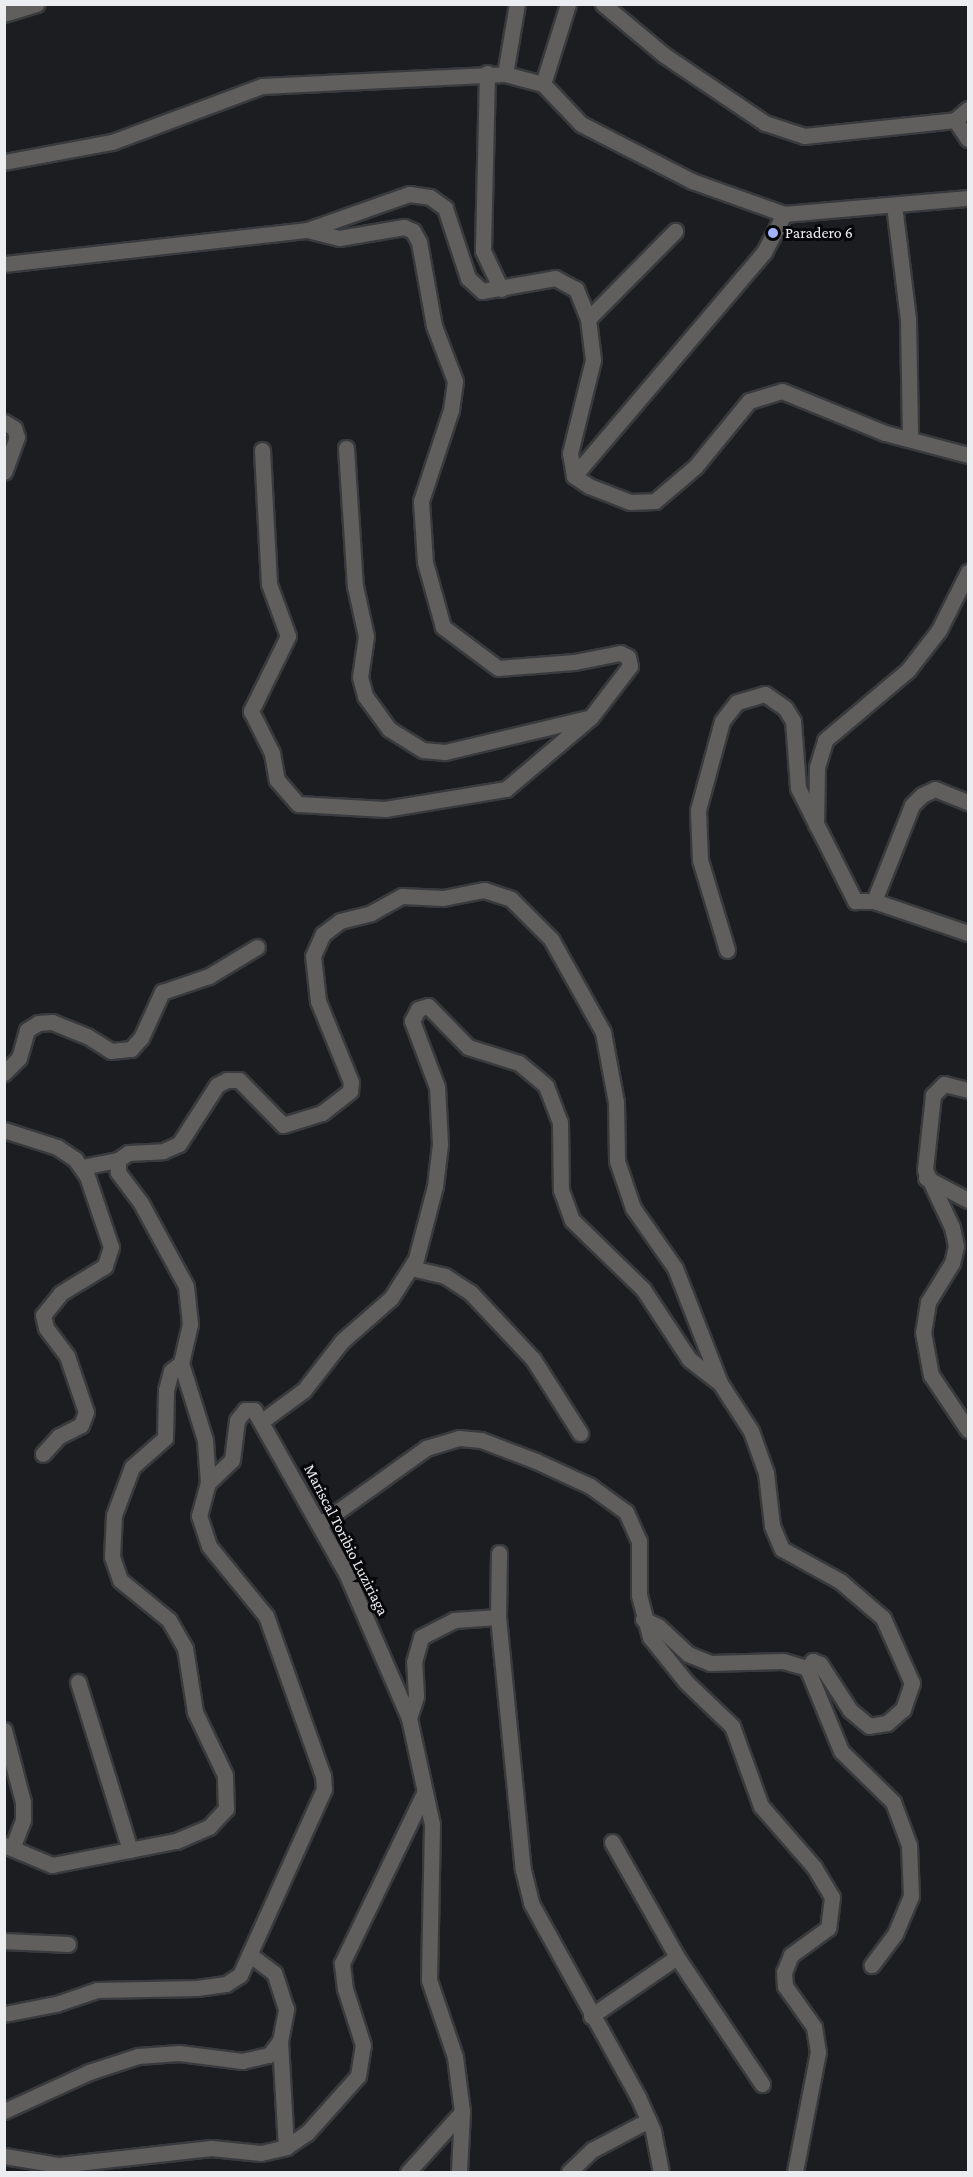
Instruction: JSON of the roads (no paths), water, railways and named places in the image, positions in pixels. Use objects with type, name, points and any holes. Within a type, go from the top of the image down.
[{"type":"street","points":[[4,14],[37,4]]},
{"type":"street","points":[[505,74],[517,4]]},
{"type":"street","points":[[543,84],[568,4]]},
{"type":"street","points":[[603,4],[739,107],[765,123],[804,136],[955,120],[969,109]]},
{"type":"street","points":[[487,73],[483,251],[501,289]]},
{"type":"street","points":[[4,162],[112,142],[262,86],[487,73],[505,74],[543,84],[581,124],[692,181],[784,214],[969,198]]},
{"type":"street","points":[[955,120],[969,139]]},
{"type":"street","points":[[4,264],[307,230],[366,213],[409,194],[430,197],[445,208],[474,285],[482,291],[555,278],[576,289],[588,319],[593,360],[570,453],[574,476]]},
{"type":"street","points":[[894,205],[908,319],[910,438]]},
{"type":"street","points":[[574,476],[764,252],[784,214]]},
{"type":"street","points":[[262,450],[269,584],[288,636],[251,711],[272,753],[277,780],[298,804],[385,809],[489,795],[520,779],[591,717],[630,666],[628,657],[620,653],[574,662],[498,668],[443,627],[434,604],[425,562],[421,501],[451,410],[455,381],[434,326],[413,231],[404,227],[339,238],[307,230]]},
{"type":"street","points":[[588,319],[675,231]]},
{"type":"street","points":[[574,476],[620,499],[655,501],[695,467],[749,401],[766,393],[782,391],[910,438],[969,455]]},
{"type":"street","points":[[4,422],[15,428],[17,437],[4,472]]},
{"type":"street","points":[[346,448],[355,586],[366,636],[360,677],[365,696],[389,729],[423,750],[444,752],[591,717]]},
{"type":"street","points":[[816,828],[817,767],[825,740],[908,670],[939,630],[969,572]]},
{"type":"street","points":[[727,950],[700,860],[698,810],[722,721],[737,702],[765,694],[785,708],[793,721],[798,788],[849,894],[862,904],[874,901],[969,933]]},
{"type":"street","points":[[874,901],[912,805],[935,789],[969,802]]},
{"type":"street","points":[[82,1167],[118,1160],[128,1153],[164,1151],[179,1144],[217,1085],[227,1080],[239,1080],[283,1125],[322,1113],[350,1091],[348,1070],[318,1001],[313,956],[323,934],[340,921],[371,913],[402,896],[443,898],[484,890],[511,899],[551,939],[603,1032],[616,1102],[618,1161],[633,1208],[675,1268],[720,1383],[751,1431],[766,1473],[772,1526],[782,1549],[840,1581],[882,1618],[912,1683],[903,1709],[887,1723],[869,1726],[850,1710],[820,1664],[813,1661],[807,1668]]},
{"type":"street","points":[[4,1074],[19,1058],[27,1030],[38,1023],[52,1022],[87,1036],[111,1051],[131,1049],[141,1038],[162,992],[209,976],[257,947]]},
{"type":"street","points":[[208,1483],[232,1460],[237,1420],[245,1410],[254,1410],[262,1420],[294,1401],[342,1341],[391,1298],[411,1268],[431,1207],[440,1144],[437,1087],[412,1021],[418,1009],[428,1006],[468,1047],[519,1063],[546,1086],[560,1122],[561,1190],[572,1220],[655,1303],[689,1359],[720,1383]]},
{"type":"street","points":[[969,1090],[949,1083],[935,1090],[926,1179],[952,1227],[956,1246],[952,1263],[928,1302],[925,1354],[936,1384],[969,1430]]},
{"type":"street","points":[[4,1130],[57,1147],[82,1167],[101,1212],[110,1254],[101,1269],[61,1293],[44,1315],[46,1328],[67,1356],[86,1412],[81,1425],[59,1436],[43,1454]]},
{"type":"street","points":[[4,2013],[97,1990],[226,1984],[240,1975],[324,1789],[323,1776],[266,1616],[209,1546],[199,1516],[208,1483],[205,1440],[181,1363],[190,1324],[186,1286],[141,1203],[118,1172],[118,1160]]},
{"type":"street","points":[[926,1179],[969,1200]]},
{"type":"street","points":[[411,1268],[445,1276],[470,1292],[533,1359],[580,1433]]},
{"type":"street","points":[[4,1730],[23,1802],[23,1820],[9,1846],[52,1865],[176,1841],[209,1827],[226,1809],[225,1775],[195,1712],[185,1648],[169,1620],[120,1580],[112,1557],[114,1515],[132,1467],[165,1438],[166,1390],[171,1371],[181,1363]]},
{"type":"street","name":"Mariscal Toribio Luziriaga","points":[[262,1420],[363,1607],[409,1718],[432,1824],[429,1980],[455,2057],[462,2112],[459,2172]]},
{"type":"street","points":[[320,1524],[426,1448],[448,1440],[481,1440],[590,1485],[626,1512],[639,1541],[644,1619],[657,1649],[732,1725],[761,1806],[814,1867],[832,1897],[828,1928],[791,1955],[784,1972],[785,1986],[814,2027],[818,2052],[795,2172]]},
{"type":"street","points":[[499,1553],[498,1617],[526,1881],[549,1943],[649,2120],[661,2172]]},
{"type":"street","points":[[409,1718],[416,1696],[414,1662],[421,1637],[454,1620],[498,1617]]},
{"type":"street","points":[[644,1619],[658,1626],[688,1654],[710,1663],[783,1662],[807,1668]]},
{"type":"street","points":[[807,1668],[841,1751],[893,1802],[909,1845],[911,1896],[895,1934],[872,1965]]},
{"type":"street","points":[[78,1682],[130,1850]]},
{"type":"street","points":[[4,2156],[59,2165],[211,2148],[261,2153],[286,2147],[307,2133],[358,2076],[363,2045],[345,1989],[342,1963],[424,1793]]},
{"type":"street","points":[[612,1842],[677,1957],[762,2084]]},
{"type":"street","points":[[4,1941],[68,1944]]},
{"type":"street","points":[[249,1954],[274,1973],[286,2008],[280,2041],[286,2147]]},
{"type":"street","points":[[591,2016],[677,1957]]},
{"type":"street","points":[[4,2111],[89,2072],[138,2056],[179,2053],[260,2060],[280,2041]]},
{"type":"street","points":[[408,2172],[462,2112]]},
{"type":"street","points":[[569,2172],[592,2150],[649,2120]]},
{"type":"place","name":"Paradero 6","points":[[773,233]]}]
